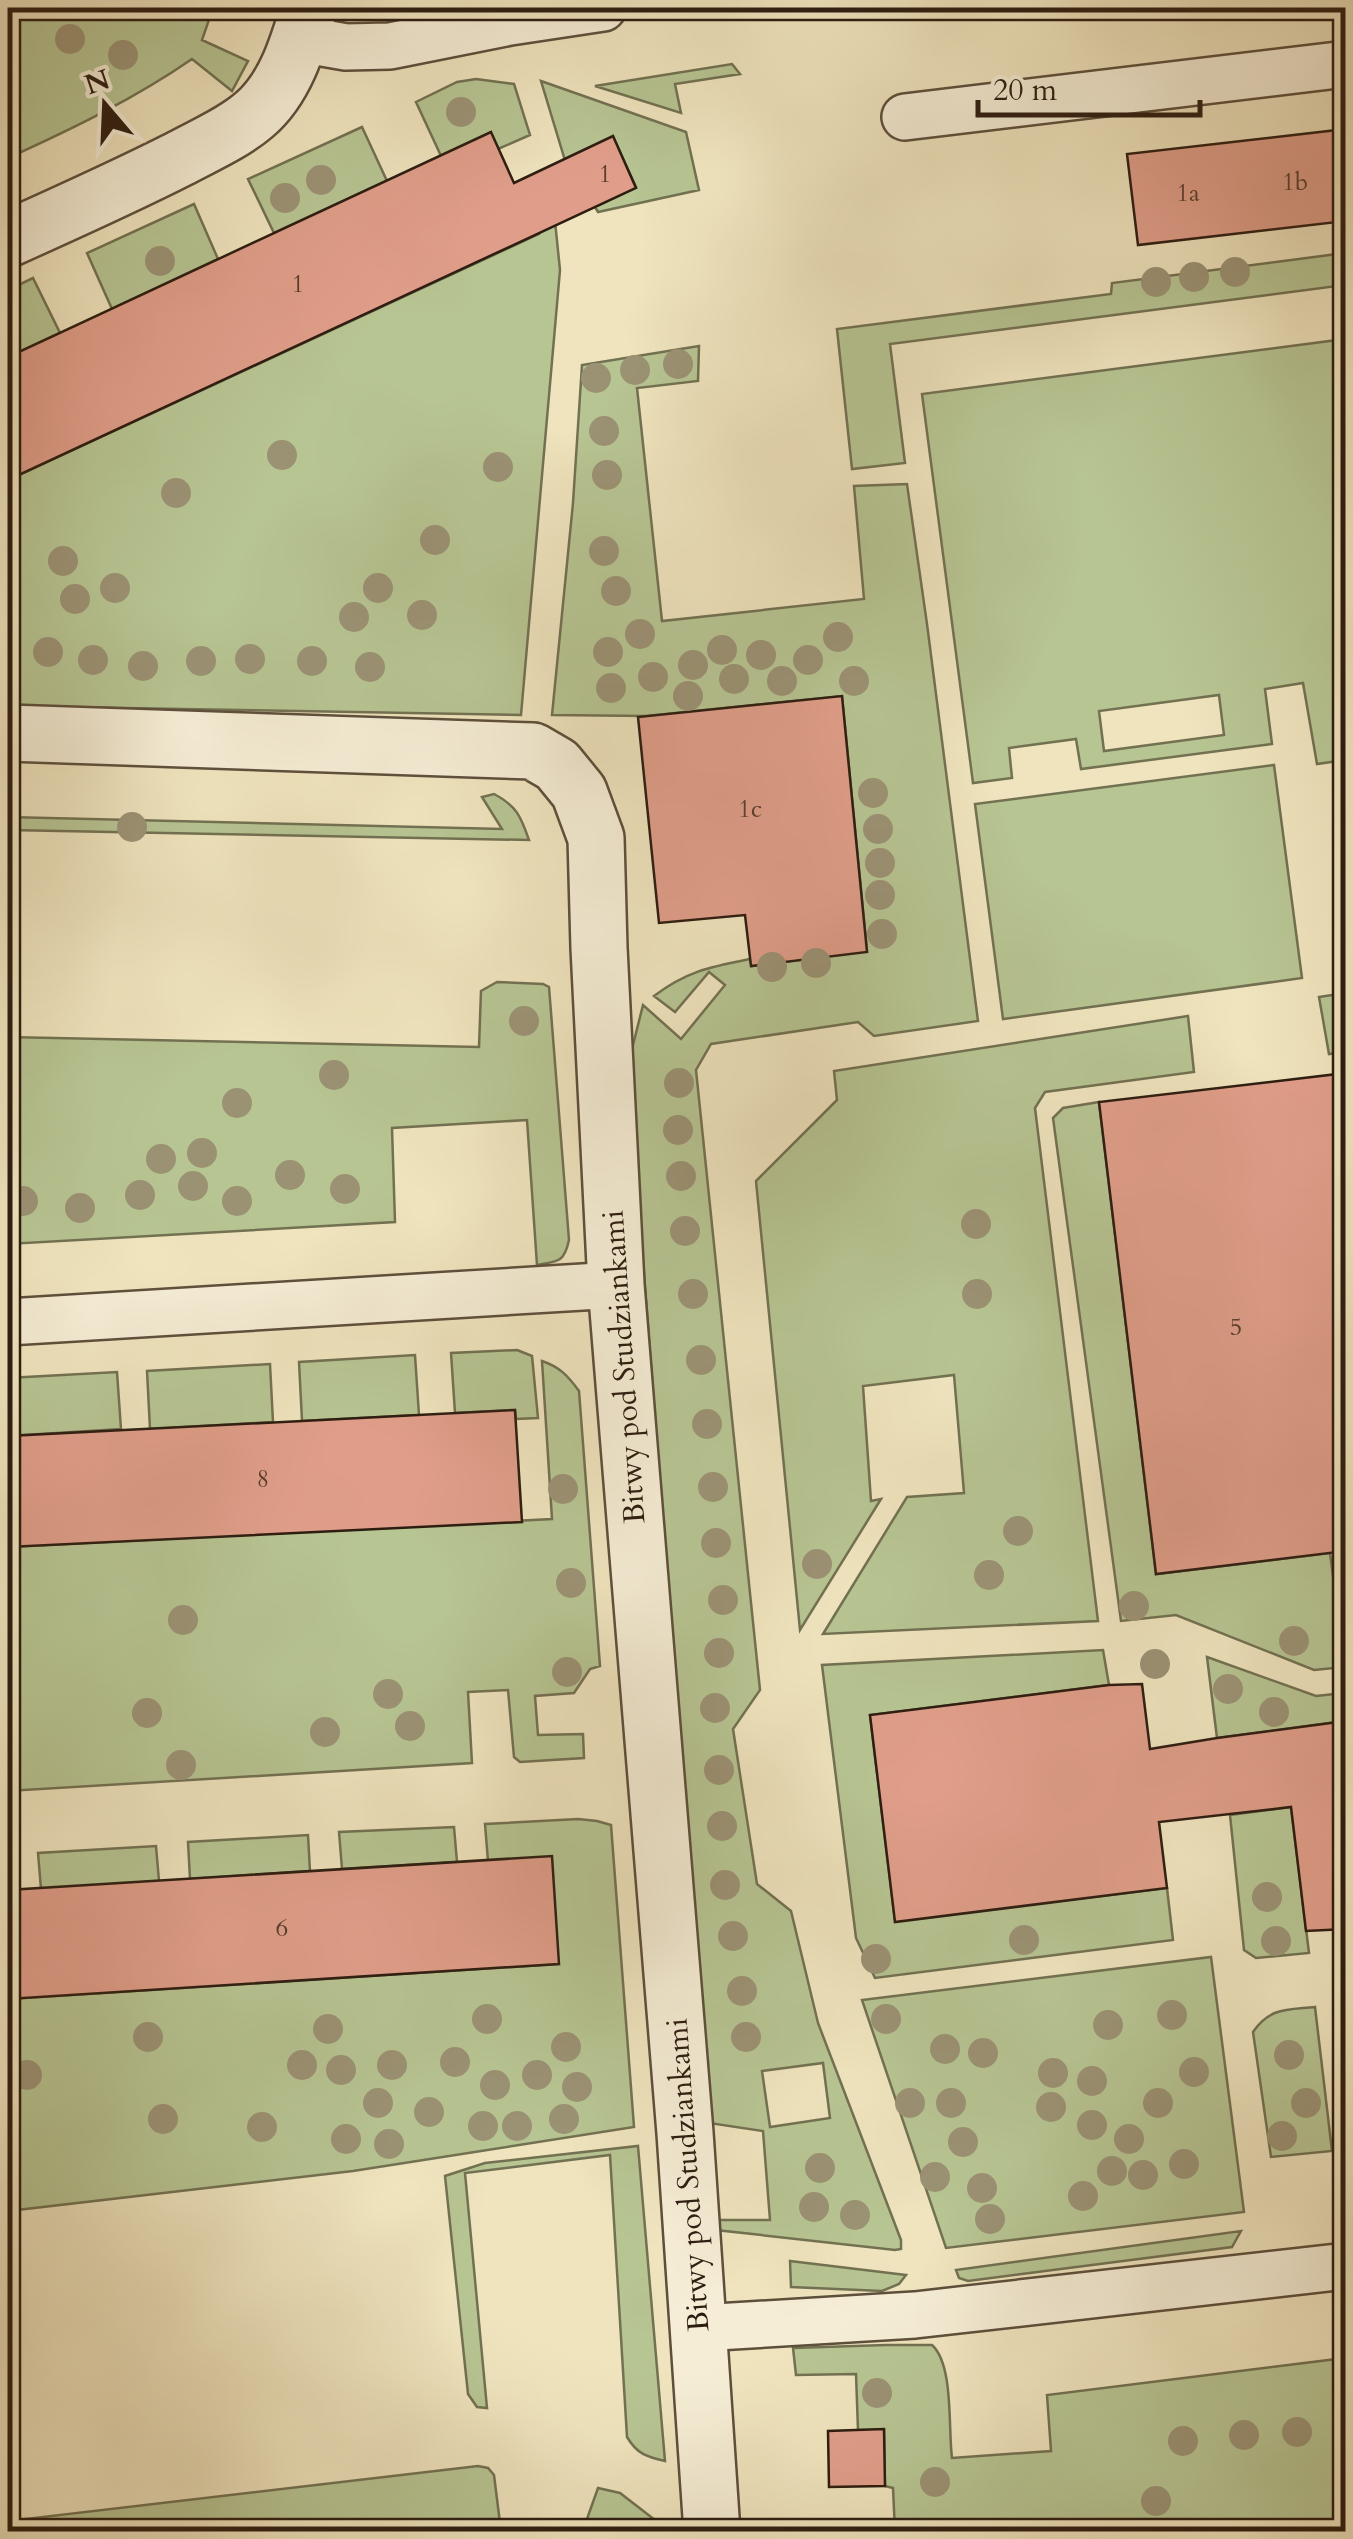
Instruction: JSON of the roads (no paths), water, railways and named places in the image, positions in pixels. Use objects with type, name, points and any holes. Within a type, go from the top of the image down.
[{"type":"street","points":[[8,240],[136,181],[254,115],[278,87],[304,23]]},
{"type":"street","name":"Bitwy pod Studziankami","points":[[8,733],[532,751],[557,765],[579,792],[596,838],[616,1286],[700,2328],[712,2532]]},
{"type":"lane","points":[[304,23],[346,46],[390,46],[604,8]]},
{"type":"lane","points":[[905,117],[1346,64]]},
{"type":"lane","points":[[8,1322],[616,1286]]},
{"type":"lane","points":[[700,2328],[900,2317],[1346,2266]]}]
